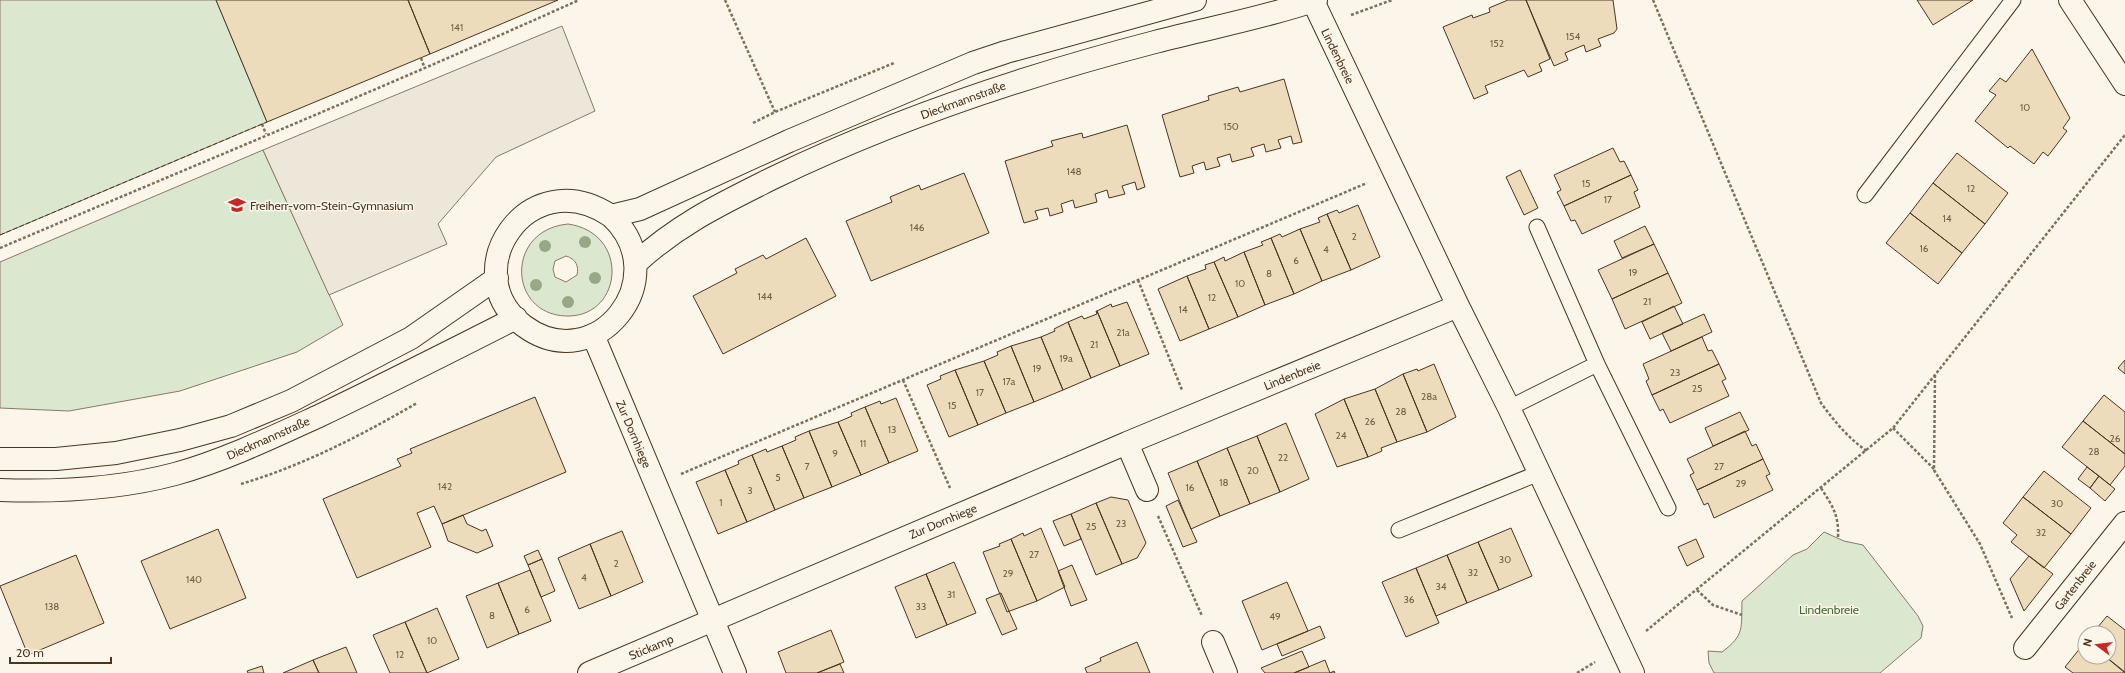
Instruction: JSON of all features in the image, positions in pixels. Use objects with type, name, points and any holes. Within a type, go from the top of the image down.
[{"type":"street","points":[[611,216],[640,209],[789,141],[972,63],[1006,52],[1195,0]]},
{"type":"street","name":"Lindenbreie","points":[[1313,0],[1323,24],[1458,306],[1509,408],[1633,673]]},
{"type":"street","name":"Dieckmannstraße","points":[[636,263],[658,243],[705,212],[815,158],[894,125],[1020,80],[1313,0]]},
{"type":"street","points":[[2070,0],[2125,84]]},
{"type":"street","points":[[573,201],[593,206],[611,216],[628,237],[636,263],[634,288],[623,311],[604,329],[593,335],[572,339],[552,338],[533,331],[516,318],[503,300],[497,278],[498,255],[502,244],[514,224],[533,209],[552,202],[573,201]]},
{"type":"street","name":"Dieckmannstraße","points":[[0,459],[56,459],[116,453],[180,440],[231,426],[291,401],[411,338],[497,278]]},
{"type":"street","name":"Lindenbreie","points":[[1127,443],[1458,306]]},
{"type":"street","name":"Dieckmannstraße","points":[[0,490],[47,490],[113,485],[173,474],[204,465],[279,434],[516,318]]},
{"type":"street","name":"Zur Dornhiege","points":[[593,335],[735,673]]},
{"type":"street","points":[[1127,443],[1147,490]]},
{"type":"street","name":"Zur Dornhiege","points":[[712,620],[1127,443]]},
{"type":"street","name":"Gartenbreie","points":[[2025,648],[2125,523]]},
{"type":"street","name":"Stickamp","points":[[589,673],[712,620]]},
{"type":"street","points":[[1213,642],[1226,673]]},
{"type":"lane","points":[[1865,195],[2013,0]]},
{"type":"lane","points":[[1537,227],[1597,364],[1668,508]]},
{"type":"lane","points":[[1509,408],[1597,364]]},
{"type":"lane","points":[[1399,530],[1539,472]]},
{"type":"path","points":[[0,248],[266,134],[425,69],[579,0]]},
{"type":"path","points":[[725,0],[775,112]]},
{"type":"path","points":[[1323,24],[1392,0]]},
{"type":"path","points":[[1653,0],[1821,402],[1836,424],[1854,442],[1867,451]]},
{"type":"path","points":[[420,58],[425,69]]},
{"type":"path","points":[[262,124],[266,134]]},
{"type":"path","points":[[1577,673],[1621,648],[1640,635],[1867,451],[1893,428],[2125,136]]},
{"type":"path","points":[[655,485],[1394,172]]},
{"type":"path","points":[[1138,280],[1193,416]]},
{"type":"path","points":[[1934,470],[1935,375]]},
{"type":"path","points":[[903,380],[961,514]]},
{"type":"path","points":[[1893,428],[1934,470],[1980,544],[2025,648]]},
{"type":"path","points":[[1821,488],[1834,507],[1839,521],[1838,538]]},
{"type":"path","points":[[1147,490],[1213,642]]},
{"type":"path","points":[[1697,590],[1713,605],[1742,615]]},
{"type":"green space","points":[[0,0],[216,0],[267,122],[0,235]]},
{"type":"green space","points":[[263,150],[343,325],[297,352],[180,391],[69,411],[0,408],[0,262]]},
{"type":"green space","points":[[568,224],[588,230],[602,242],[610,257],[612,273],[609,289],[600,302],[587,312],[569,316],[549,313],[534,303],[525,289],[522,273],[524,256],[533,241],[547,230]],"holes":[[[566,256],[576,263],[578,272],[577,275],[566,282],[555,277],[553,269],[555,261]]]},
{"type":"green space","name":"Lindenbreie","points":[[1824,532],[1844,541],[1863,545],[1918,616],[1923,626],[1921,638],[1880,673],[1714,673],[1709,663],[1708,651],[1722,652],[1735,641],[1741,625],[1742,601],[1793,555],[1807,549]]},
{"type":"shaded area","points":[[562,26],[595,111],[496,157],[438,224],[447,244],[329,295],[263,150]]},
{"type":"building","points":[[216,0],[408,0],[430,54],[267,122]]},
{"type":"building","points":[[408,0],[558,0],[430,54]]},
{"type":"building","points":[[1508,0],[1526,0],[1550,59],[1539,64],[1542,71],[1528,77],[1524,70],[1485,86],[1488,93],[1474,99],[1443,27],[1472,15],[1473,18],[1490,12],[1489,8]]},
{"type":"building","points":[[1526,0],[1613,0],[1617,29],[1614,33],[1598,39],[1601,46],[1586,52],[1584,45],[1565,53],[1568,60],[1554,66]]},
{"type":"building","points":[[1917,0],[1973,0],[1933,25]]},
{"type":"building","points":[[2032,49],[2070,118],[2063,128],[2067,131],[2048,156],[2043,152],[2034,164],[2010,146],[2008,148],[1975,121],[1996,95],[1989,91],[2000,78],[2006,82]]},
{"type":"building","points":[[1284,79],[1302,142],[1293,144],[1291,136],[1278,140],[1281,148],[1266,152],[1264,144],[1251,148],[1254,156],[1232,162],[1230,154],[1217,158],[1220,166],[1206,170],[1204,162],[1192,166],[1194,173],[1180,177],[1162,115],[1209,100],[1208,96],[1238,87],[1240,92]]},
{"type":"building","points":[[1127,125],[1145,187],[1137,190],[1135,182],[1122,186],[1125,194],[1109,198],[1107,190],[1095,194],[1097,202],[1075,208],[1073,200],[1061,204],[1063,212],[1050,216],[1048,208],[1035,211],[1038,219],[1024,223],[1005,161],[1053,146],[1051,141],[1082,133],[1083,138]]},
{"type":"building","points":[[1613,148],[1620,162],[1624,161],[1631,175],[1564,206],[1557,192],[1561,190],[1554,175]]},
{"type":"building","points":[[1957,153],[2008,193],[1985,224],[1933,183]]},
{"type":"building","points":[[1520,170],[1538,208],[1524,215],[1506,177]]},
{"type":"building","points":[[964,173],[989,233],[871,281],[846,221],[892,202],[890,197],[919,185],[921,190]]},
{"type":"building","points":[[1631,175],[1638,190],[1634,192],[1640,207],[1582,234],[1575,220],[1571,221],[1564,206]]},
{"type":"building","points":[[1933,183],[1985,224],[1962,253],[1910,213]]},
{"type":"building","points":[[1358,205],[1380,257],[1351,270],[1327,214],[1337,210],[1339,213]]},
{"type":"building","points":[[1910,213],[1962,253],[1938,284],[1886,243]]},
{"type":"building","points":[[1327,214],[1351,270],[1322,281],[1300,229],[1320,222],[1318,218]]},
{"type":"building","points":[[1645,226],[1654,244],[1622,258],[1614,241]]},
{"type":"building","points":[[1300,229],[1322,281],[1294,294],[1271,238],[1280,234],[1282,237]]},
{"type":"building","points":[[806,238],[836,296],[723,354],[693,296],[737,273],[735,269],[763,255],[766,259]]},
{"type":"building","points":[[1271,238],[1294,294],[1265,305],[1244,252],[1263,245],[1261,242]]},
{"type":"building","points":[[1654,244],[1668,273],[1612,299],[1598,270]]},
{"type":"building","points":[[1244,252],[1265,305],[1238,317],[1214,262],[1224,257],[1225,261]]},
{"type":"building","points":[[1214,262],[1238,317],[1209,329],[1187,276],[1206,269],[1205,265]]},
{"type":"building","points":[[1668,273],[1682,303],[1625,329],[1612,299]]},
{"type":"building","points":[[1187,276],[1209,329],[1180,341],[1158,289]]},
{"type":"building","points":[[1127,302],[1149,354],[1120,366],[1097,311],[1111,304],[1112,307]]},
{"type":"building","points":[[1674,306],[1683,324],[1650,339],[1642,322]]},
{"type":"building","points":[[1096,311],[1120,366],[1091,378],[1068,322],[1082,316],[1084,319],[1097,314]]},
{"type":"building","points":[[1704,314],[1712,332],[1671,351],[1662,333]]},
{"type":"building","points":[[1068,322],[1091,378],[1063,390],[1041,337],[1055,331],[1054,329]]},
{"type":"building","points":[[1041,337],[1063,390],[1034,402],[1011,346]]},
{"type":"building","points":[[1702,337],[1708,351],[1712,350],[1719,364],[1652,395],[1646,381],[1649,379],[1643,364]]},
{"type":"building","points":[[1011,346],[1034,402],[1006,413],[984,361],[998,355],[997,352]]},
{"type":"building","points":[[2125,360],[2125,374],[2118,368]]},
{"type":"building","points":[[984,361],[1006,413],[978,425],[955,370]]},
{"type":"building","points":[[1434,364],[1456,417],[1427,432],[1403,374],[1417,369],[1418,371]]},
{"type":"building","points":[[1719,364],[1726,379],[1722,381],[1729,396],[1670,423],[1663,409],[1660,411],[1652,395]]},
{"type":"building","points":[[955,370],[978,425],[949,437],[927,385],[941,379],[940,376]]},
{"type":"building","points":[[1403,374],[1427,432],[1397,442],[1375,389]]},
{"type":"building","points":[[1375,389],[1397,442],[1381,448],[1382,451],[1368,457],[1344,399]]},
{"type":"building","points":[[2104,395],[2125,412],[2125,454],[2083,421]]},
{"type":"building","points":[[535,397],[566,472],[442,524],[434,506],[417,513],[431,547],[357,578],[323,499],[401,466],[397,459],[412,453],[410,449]]},
{"type":"building","points":[[896,398],[918,451],[889,463],[865,407],[880,401],[881,404]]},
{"type":"building","points":[[1344,399],[1368,457],[1337,467],[1315,414]]},
{"type":"building","points":[[865,407],[889,463],[861,475],[838,422],[852,416],[851,413]]},
{"type":"building","points":[[1740,412],[1749,430],[1713,446],[1705,428]]},
{"type":"building","points":[[2083,421],[2125,454],[2125,466],[2110,485],[2062,447]]},
{"type":"building","points":[[838,422],[861,475],[832,487],[809,431]]},
{"type":"building","points":[[1286,423],[1309,479],[1280,492],[1257,436]]},
{"type":"building","points":[[809,431],[832,487],[804,498],[782,446],[796,440],[795,437]]},
{"type":"building","points":[[1745,431],[1752,446],[1756,444],[1763,459],[1697,490],[1690,475],[1694,473],[1687,459]]},
{"type":"building","points":[[1257,436],[1280,492],[1250,504],[1227,448]]},
{"type":"building","points":[[782,446],[804,498],[775,510],[752,455],[766,449],[767,452]]},
{"type":"building","points":[[1227,448],[1250,504],[1220,516],[1197,461]]},
{"type":"building","points":[[752,455],[775,510],[747,522],[725,470],[739,464],[738,461]]},
{"type":"building","points":[[1763,459],[1770,474],[1766,476],[1773,490],[1714,518],[1708,503],[1704,505],[1697,490]]},
{"type":"building","points":[[1197,461],[1220,516],[1191,529],[1168,473]]},
{"type":"building","points":[[2087,467],[2099,476],[2090,488],[2078,479]]},
{"type":"building","points":[[725,470],[747,522],[718,534],[696,482]]},
{"type":"building","points":[[2044,471],[2091,508],[2071,534],[2023,497]]},
{"type":"building","points":[[2099,476],[2115,489],[2105,501],[2090,488]]},
{"type":"building","points":[[1111,497],[1128,500],[1146,543],[1137,558],[1122,564],[1096,503]]},
{"type":"building","points":[[2023,497],[2071,534],[2044,568],[2011,542],[2017,535],[2003,523]]},
{"type":"building","points":[[1178,500],[1197,542],[1183,547],[1166,506]]},
{"type":"building","points":[[1096,503],[1122,564],[1096,575],[1071,514]]},
{"type":"building","points":[[1071,514],[1081,539],[1064,546],[1053,521]]},
{"type":"building","points":[[463,515],[467,524],[482,531],[486,529],[493,546],[477,553],[448,541],[442,524]]},
{"type":"building","points":[[1041,528],[1065,587],[1037,601],[1011,539],[1023,533],[1024,536]]},
{"type":"building","points":[[1511,528],[1532,576],[1499,590],[1478,542]]},
{"type":"building","points":[[218,529],[246,598],[170,629],[141,561]]},
{"type":"building","points":[[622,531],[643,582],[611,596],[590,544]]},
{"type":"building","points":[[1011,539],[1037,601],[1007,612],[983,552],[1000,546],[999,544]]},
{"type":"building","points":[[1696,539],[1704,557],[1687,566],[1678,547]]},
{"type":"building","points":[[1478,542],[1499,590],[1467,603],[1447,555]]},
{"type":"building","points":[[590,544],[611,596],[579,609],[558,558]]},
{"type":"building","points":[[538,550],[542,559],[528,565],[524,556]]},
{"type":"building","points":[[76,555],[104,623],[28,655],[0,586]]},
{"type":"building","points":[[1447,555],[1467,603],[1436,616],[1416,568]]},
{"type":"building","points":[[2029,556],[2053,574],[2024,611],[2010,579]]},
{"type":"building","points":[[542,559],[555,591],[541,597],[528,565]]},
{"type":"building","points":[[954,562],[976,613],[947,625],[926,574]]},
{"type":"building","points":[[1072,565],[1087,600],[1071,606],[1058,571]]},
{"type":"building","points":[[1416,568],[1439,623],[1406,637],[1382,582]]},
{"type":"building","points":[[530,570],[551,621],[519,634],[498,583]]},
{"type":"building","points":[[926,574],[947,625],[916,638],[895,587]]},
{"type":"building","points":[[1287,582],[1308,631],[1262,650],[1242,601]]},
{"type":"building","points":[[498,583],[519,634],[487,648],[466,596]]},
{"type":"building","points":[[1001,593],[1017,629],[1002,635],[986,599]]},
{"type":"building","points":[[437,608],[459,659],[427,673],[405,622]]},
{"type":"building","points":[[2107,616],[2125,630],[2125,672],[2116,665],[2117,625],[2100,625]]},
{"type":"building","points":[[405,622],[427,673],[390,673],[373,635]]},
{"type":"building","points":[[1320,626],[1325,638],[1282,656],[1277,644]]},
{"type":"building","points":[[831,630],[844,662],[817,673],[786,673],[778,652]]},
{"type":"building","points":[[1137,642],[1150,673],[1087,673],[1085,668],[1101,661],[1100,658]]},
{"type":"building","points":[[346,647],[357,673],[319,673],[313,660]]},
{"type":"building","points":[[1302,651],[1309,667],[1294,673],[1265,673],[1261,668]]},
{"type":"building","points":[[2077,652],[2077,665],[2116,665],[2125,673],[2073,673],[2065,667]]},
{"type":"building","points":[[313,660],[319,673],[283,673]]},
{"type":"building","points":[[1325,660],[1330,673],[1294,673]]},
{"type":"building","points":[[840,664],[844,673],[817,673]]},
{"type":"building","points":[[262,666],[264,673],[248,673],[247,671]]},
{"type":"fence","points":[[0,235],[267,122]]},
{"type":"place","name":"Freiherr-vom-Stein-Gymnasium","points":[[237,205]]}]
